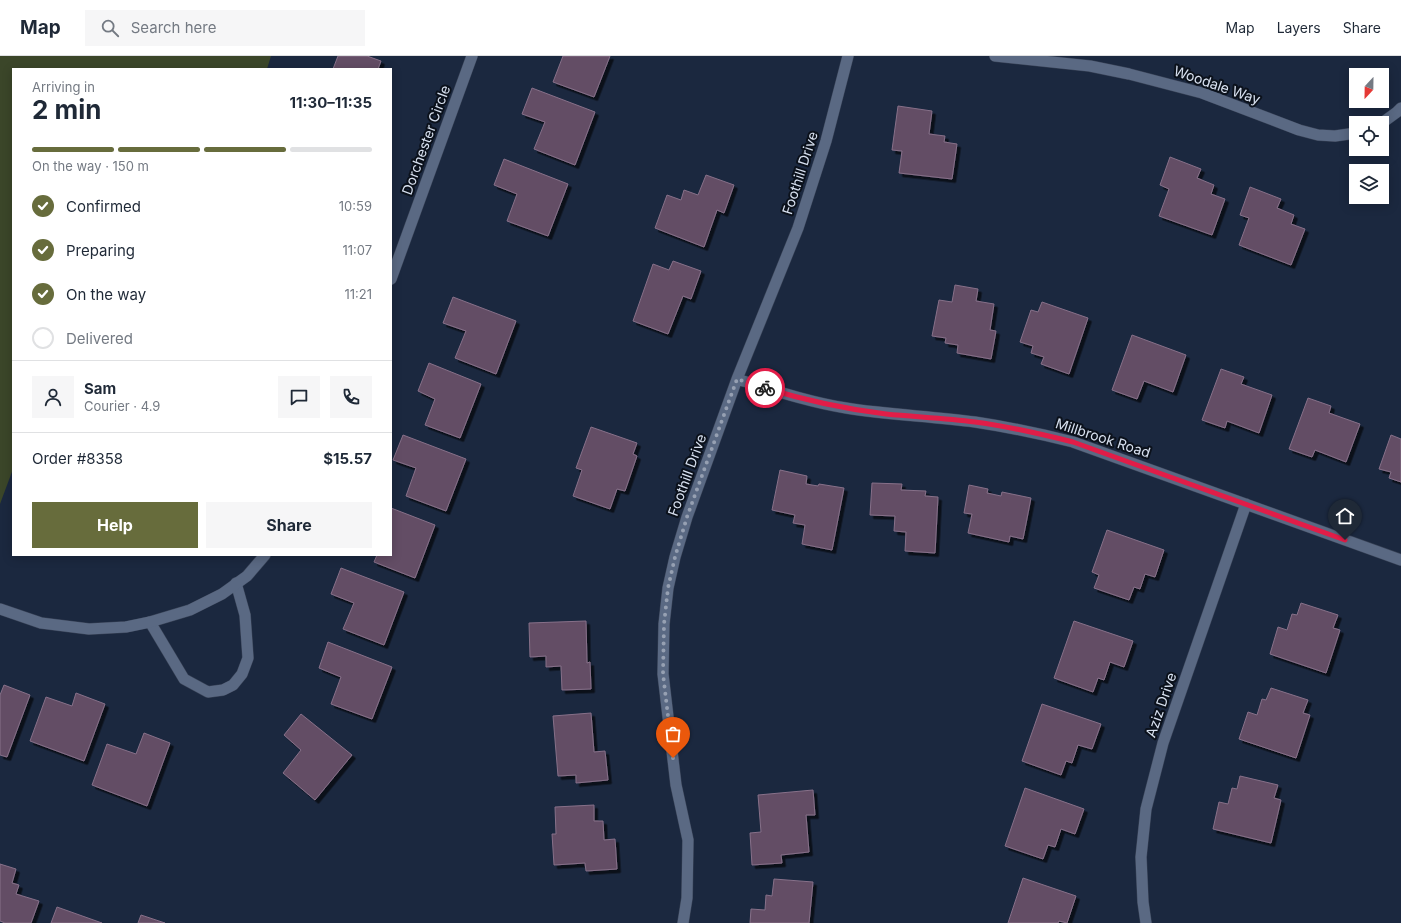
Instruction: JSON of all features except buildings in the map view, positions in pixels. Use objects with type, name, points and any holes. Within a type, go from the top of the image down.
[{"type":"street","name":"Dorchester Circle","points":[[392,275],[472,56]]},
{"type":"street","name":"Foothill Drive","points":[[683,923],[687,898],[688,840],[676,785],[663,674],[664,624],[668,588],[687,517],[737,379],[798,228],[826,141],[848,56]]},
{"type":"street","name":"Woodale Way","points":[[995,56],[1090,66],[1128,74],[1202,93],[1299,130],[1318,135],[1335,136],[1349,134]]},
{"type":"street","points":[[1389,118],[1401,108]]},
{"type":"street","name":"Millbrook Road","points":[[737,379],[789,395],[844,408],[887,414],[974,422],[1045,435],[1073,442],[1401,560]]},
{"type":"street","name":"Aziz Drive","points":[[1146,923],[1143,902],[1141,857],[1146,809],[1163,743],[1246,504]]},
{"type":"street","points":[[0,609],[41,623],[89,629],[126,627],[150,622],[190,610],[222,594],[247,576],[264,556]]},
{"type":"street","points":[[150,622],[184,679],[208,692],[228,688],[233,685],[242,674],[248,658],[244,615],[236,583]]},
{"type":"green space","points":[[0,56],[271,56],[267,68],[12,68],[12,472],[0,504]]},
{"type":"way so far","points":[[673,758],[663,674],[664,624],[668,588],[675,557],[687,517],[737,379],[765,388]]},
{"type":"route","points":[[765,388],[844,408],[887,414],[974,422],[1045,435],[1073,442],[1345,540]]}]
